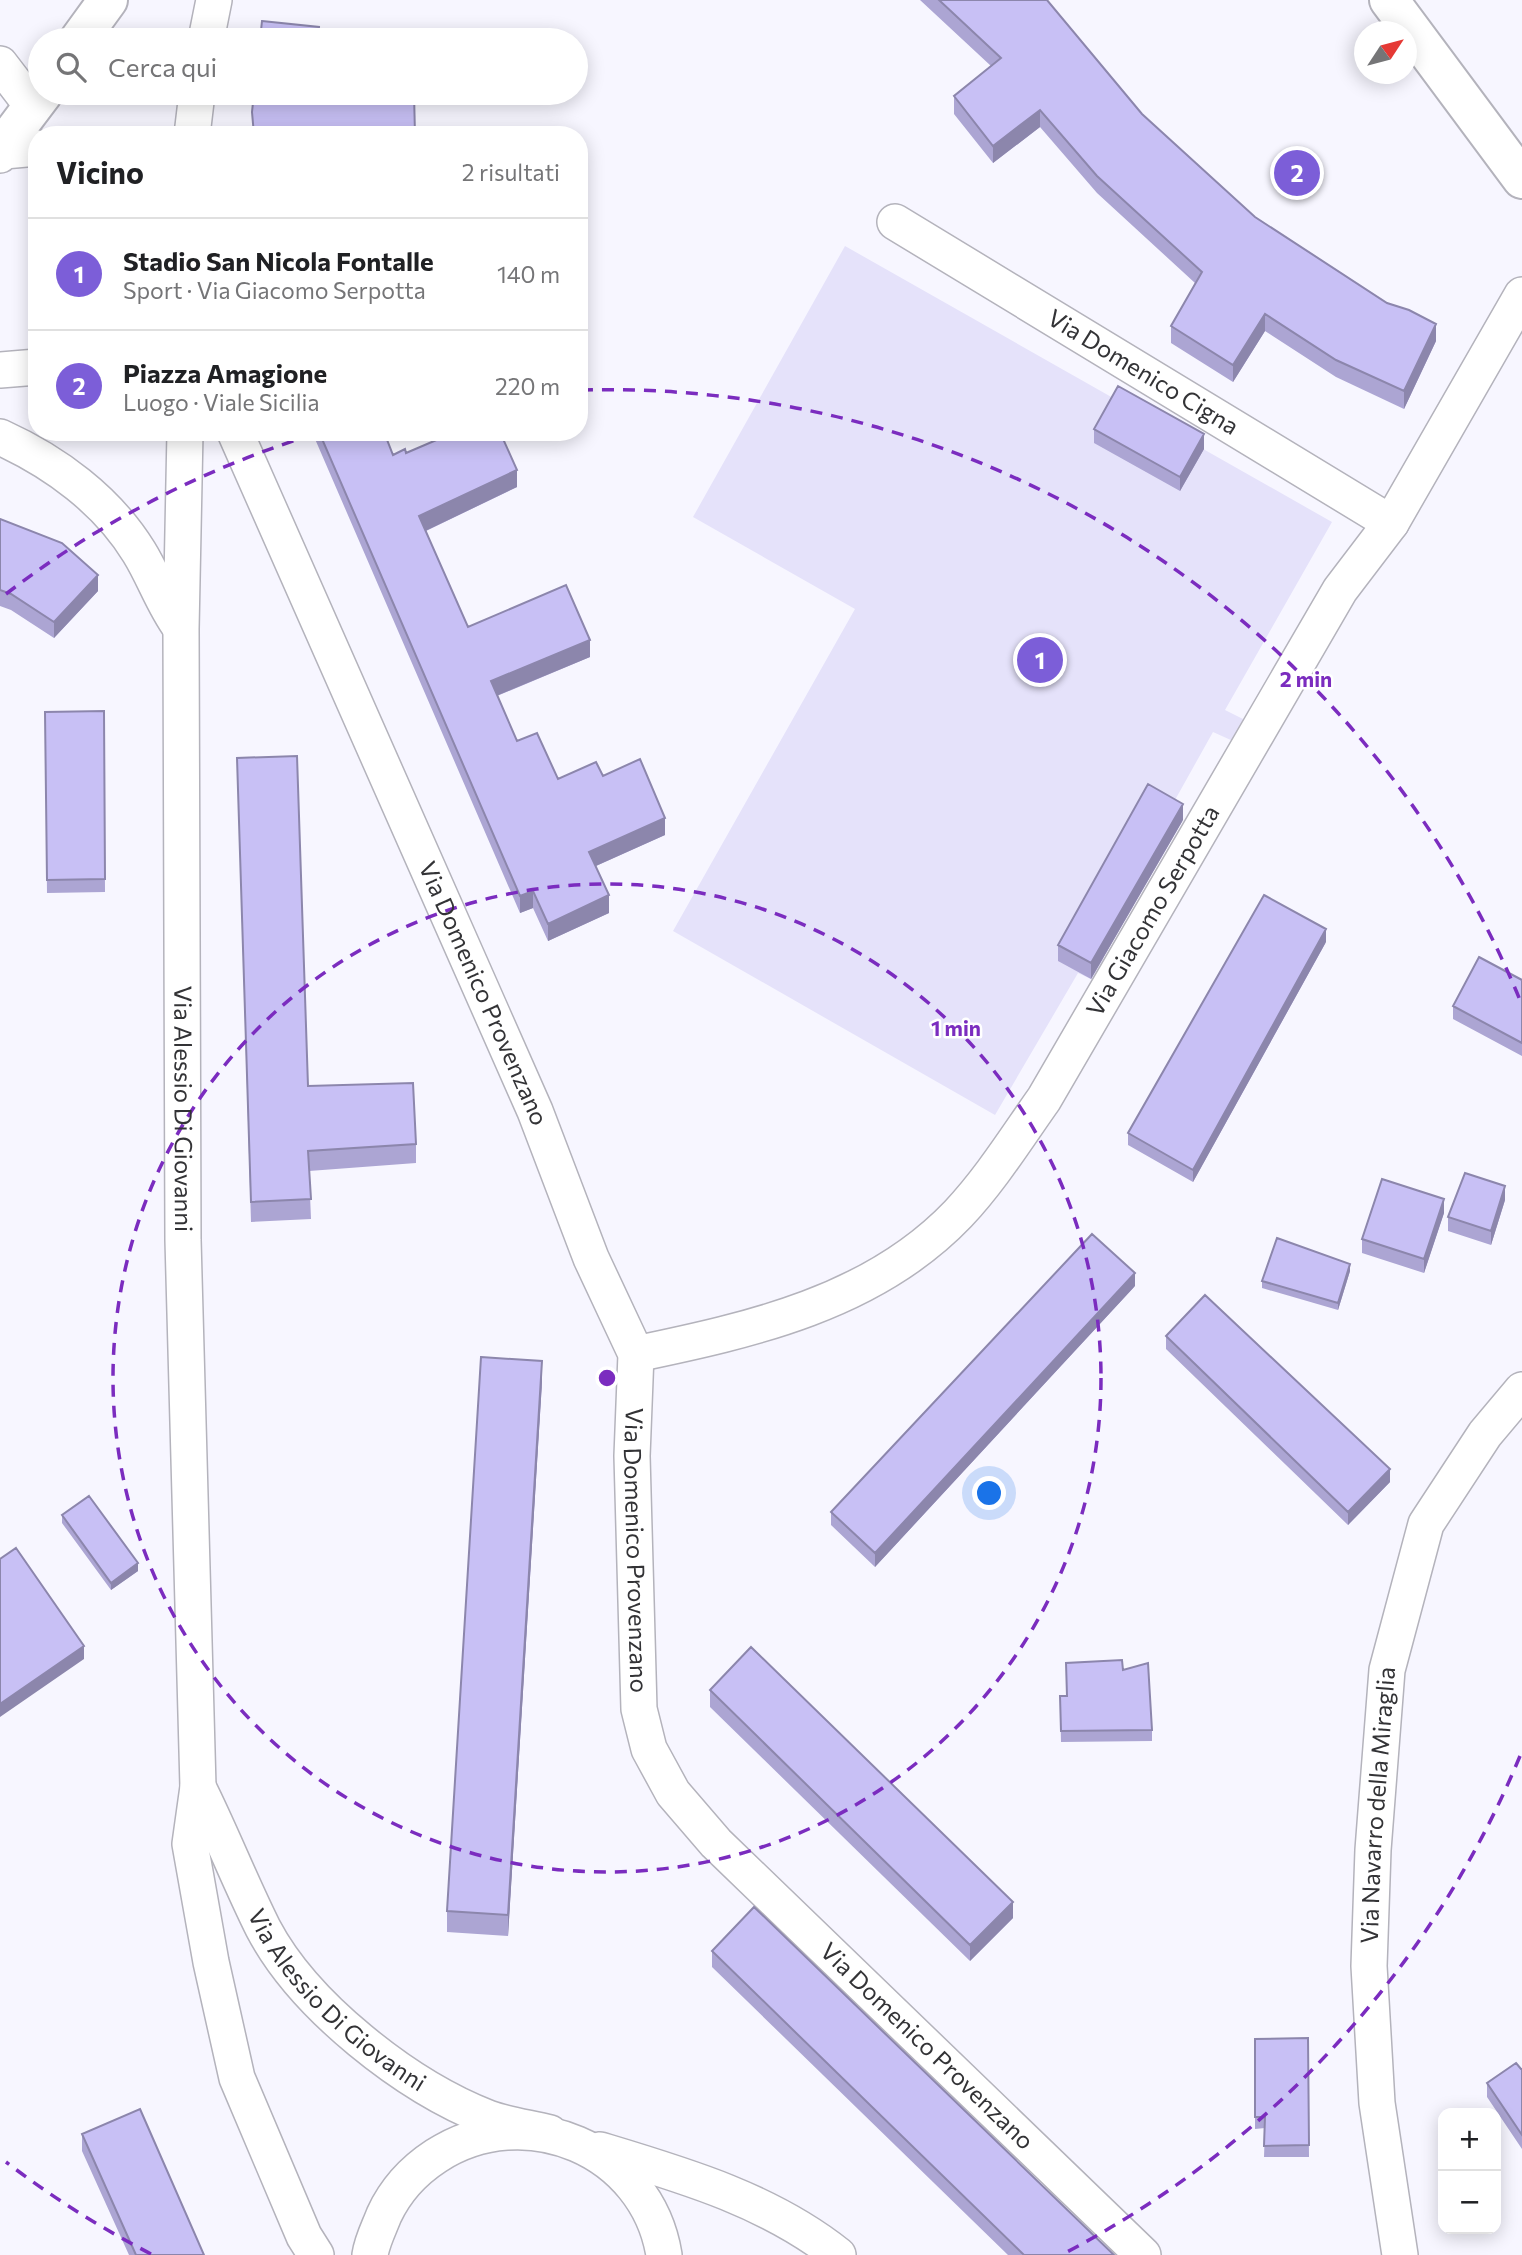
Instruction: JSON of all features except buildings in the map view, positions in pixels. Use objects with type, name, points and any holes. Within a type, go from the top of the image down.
[{"type":"street","points":[[88,28],[108,0]]},
{"type":"street","points":[[208,28],[214,0]]},
{"type":"street","points":[[1389,0],[1522,179]]},
{"type":"street","points":[[0,64],[28,91]]},
{"type":"street","points":[[0,152],[34,105]]},
{"type":"street","points":[[193,126],[196,105]]},
{"type":"street","points":[[0,152],[28,149]]},
{"type":"street","name":"Via Domenico Cigna","points":[[895,222],[1391,523]]},
{"type":"street","name":"Via Giacomo Serpotta","points":[[636,1354],[739,1333],[866,1285],[911,1255],[957,1214],[993,1172],[1044,1098],[1340,590],[1391,523],[1522,295]]},
{"type":"street","points":[[0,370],[28,368]]},
{"type":"street","points":[[0,437],[59,469],[89,493],[114,519],[137,548],[181,629]]},
{"type":"street","name":"Via Alessio Di Giovanni","points":[[185,441],[181,629],[183,1240],[198,1787],[190,1844],[211,1962],[237,2078],[304,2236],[316,2255]]},
{"type":"street","name":"Via Domenico Provenzano","points":[[239,441],[535,1111],[591,1258],[636,1354],[632,1456],[639,1709],[649,1749],[667,1782],[716,1843],[1143,2255]]},
{"type":"street","name":"Via Navarro della Miraglia","points":[[1400,2255],[1377,2103],[1369,1966],[1375,1826],[1387,1670],[1426,1524],[1485,1434],[1522,1390]]},
{"type":"street","name":"Via Alessio Di Giovanni","points":[[198,1787],[264,1929],[302,1983],[362,2043],[434,2091],[489,2118],[566,2139],[624,2175],[652,2218],[664,2255]]},
{"type":"street","points":[[370,2255],[391,2198],[415,2169],[459,2141],[498,2130],[566,2139],[712,2187],[758,2205],[806,2229],[838,2255]]},
{"type":"shaded area","points":[[845,246],[1332,522],[1225,710],[1245,720],[1233,741],[1213,732],[1090,952],[1109,961],[1097,982],[1078,973],[995,1115],[673,931],[855,609],[693,517]]},
{"type":"place","name":"Piazza Amagione","points":[[1297,173]]},
{"type":"place","name":"Stadio San Nicola Fontalle","points":[[1040,660]]}]
